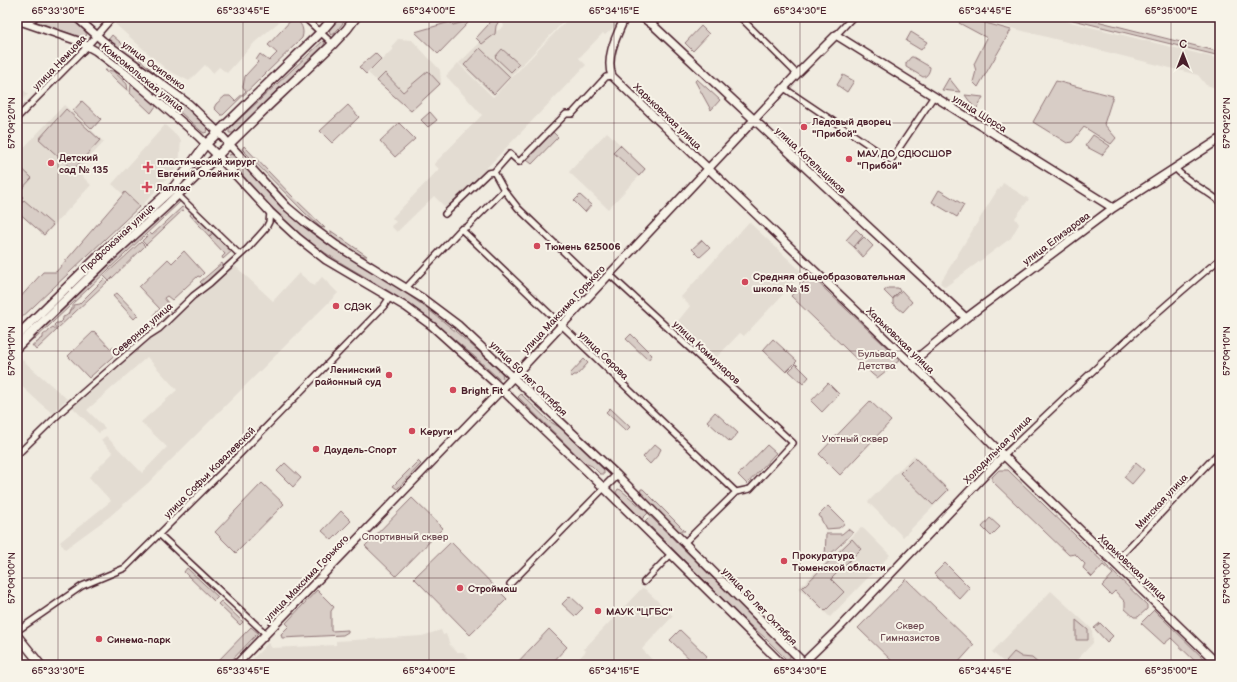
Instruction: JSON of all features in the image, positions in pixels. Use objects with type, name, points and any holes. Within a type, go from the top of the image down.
[{"type":"main road","name":"Профсоюзная улица","points":[[17,336],[174,187],[206,144],[321,32],[334,17]]},
{"type":"main road","name":"Профсоюзная улица","points":[[17,347],[333,44],[356,17]]},
{"type":"street","points":[[20,21],[34,17]]},
{"type":"street","name":"улица Осипенко","points":[[76,17],[96,36],[189,104],[218,132]]},
{"type":"street","name":"улица Немцова","points":[[17,118],[88,46],[113,17]]},
{"type":"street","points":[[304,17],[333,44]]},
{"type":"street","points":[[347,29],[362,17]]},
{"type":"street","points":[[445,214],[488,173],[494,172],[510,154],[520,162],[566,114],[572,114],[606,78],[612,76],[609,68],[610,60],[617,33],[625,17]]},
{"type":"street","name":"улица Котельщиков","points":[[642,17],[966,318]]},
{"type":"street","points":[[740,17],[797,74]]},
{"type":"street","name":"улица Максима Горького","points":[[236,665],[502,389],[797,74],[853,17]]},
{"type":"street","name":"Комсомольская улица","points":[[20,21],[71,38],[88,46],[125,73],[206,144]]},
{"type":"street","name":"улица Щорса","points":[[836,35],[1113,208]]},
{"type":"street","name":"Харьковская улица","points":[[612,76],[911,364],[1219,665]]},
{"type":"street","points":[[784,88],[891,160],[934,96]]},
{"type":"street","name":"улица 50 лет Октября","points":[[218,132],[287,207],[305,222],[336,246],[422,298],[458,325],[617,475],[746,604],[803,664]]},
{"type":"street","name":"улица Елизарова","points":[[911,364],[966,318],[1113,208],[1220,139]]},
{"type":"street","points":[[206,144],[270,212],[298,238],[326,260],[406,306],[432,326],[502,389],[783,665]]},
{"type":"street","points":[[1175,168],[1182,176],[1199,186],[1220,202]]},
{"type":"street","points":[[494,172],[504,190],[518,208],[598,285]]},
{"type":"street","points":[[406,288],[461,229],[467,227],[504,190]]},
{"type":"street","points":[[178,194],[240,255]]},
{"type":"street","name":"Северная улица","points":[[17,455],[77,397],[148,336],[159,329],[193,296],[210,283],[240,255],[266,228],[269,222],[270,212]]},
{"type":"street","name":"улица Серова","points":[[461,229],[736,492]]},
{"type":"street","name":"Холодильная улица","points":[[803,664],[1004,455],[1131,336],[1220,259]]},
{"type":"street","name":"улица Коммунаров","points":[[610,274],[793,444],[750,489],[736,492]]},
{"type":"street","name":"улица Софьи Ковалевской","points":[[17,631],[82,586],[124,568],[291,402],[384,306],[390,297]]},
{"type":"street","name":"Минская улица","points":[[1114,563],[1220,451]]},
{"type":"street","points":[[510,584],[617,475]]},
{"type":"street","points":[[684,543],[736,492]]},
{"type":"street","points":[[159,534],[266,634]]},
{"type":"street","points":[[644,582],[671,554]]},
{"type":"street","points":[[17,636],[41,665]]},
{"type":"shaded area","points":[[122,17],[285,17],[255,42],[227,73],[219,67],[213,73],[205,65],[189,81],[166,69],[115,24]]},
{"type":"shaded area","points":[[500,17],[568,17],[493,95],[459,63],[491,32],[499,30],[504,26]]},
{"type":"shaded area","points":[[570,17],[622,17],[621,21],[605,35],[603,33],[579,58],[586,65],[447,209],[434,196],[397,232],[391,226],[396,222],[392,218],[439,169],[434,164],[482,115],[446,76],[458,63],[493,97]]},
{"type":"shaded area","points":[[967,17],[1050,17],[1220,59],[1220,89],[1206,85],[1198,75]]},
{"type":"shaded area","points":[[398,39],[412,40],[440,70],[441,84],[411,112],[368,73],[393,49],[391,47]]},
{"type":"shaded area","points":[[17,79],[19,86],[28,94],[17,105]]},
{"type":"shaded area","name":"Детский сад № 135","points":[[64,105],[104,142],[77,171],[91,185],[44,236],[17,211],[17,155]]},
{"type":"shaded area","points":[[165,125],[181,140],[179,165],[139,209],[112,184]]},
{"type":"shaded area","points":[[607,132],[646,169],[608,209],[569,172]]},
{"type":"shaded area","points":[[1003,183],[1029,199],[1015,218],[1019,224],[1011,238],[945,287],[940,283]]},
{"type":"shaded area","name":"Средняя общеобразовательная школа № 15","points":[[749,222],[803,273],[744,336],[740,333],[716,358],[678,321],[690,306],[681,297]]},
{"type":"shaded area","points":[[233,264],[273,301],[299,273],[314,286],[322,277],[338,293],[148,483],[109,517],[65,549],[60,542],[111,501],[89,477],[113,453],[101,440],[106,436],[142,473],[167,447],[141,422],[177,390],[147,357],[87,410],[105,428],[99,433],[71,406],[147,341]]},
{"type":"shaded area","points":[[19,357],[67,399],[52,413],[17,382],[17,360]]},
{"type":"shaded area","points":[[914,455],[950,490],[903,537],[868,502]]},
{"type":"shaded area","points":[[862,527],[890,555],[830,617],[799,588]]},
{"type":"shaded area","points":[[642,588],[645,589],[673,616],[642,649],[655,663],[652,665],[573,665],[586,651],[584,649]]},
{"type":"shaded area","points":[[1051,591],[1092,629],[1093,643],[1072,665],[1007,665],[992,652]]},
{"type":"shaded area","points":[[441,630],[443,635],[446,634],[450,645],[457,652],[463,652],[472,663],[476,665],[247,665],[268,643],[272,648],[336,645],[336,641],[422,636]]},
{"type":"green space","points":[[38,17],[70,17],[85,31],[87,35],[83,38],[34,21]]},
{"type":"green space","points":[[294,17],[302,26],[302,38],[223,115],[221,115],[214,108],[216,104],[225,96],[230,96],[235,101],[246,91],[243,87],[245,76],[258,62],[256,60],[260,54],[269,61],[277,53],[268,45]]},
{"type":"green space","points":[[340,17],[348,17],[334,34],[331,35],[329,30]]},
{"type":"green space","points":[[491,17],[498,17],[500,19],[496,26],[495,34],[482,44],[476,38],[488,25]]},
{"type":"green space","points":[[961,17],[1011,30],[978,87],[973,82],[976,71],[974,64],[987,38],[959,23]]},
{"type":"green space","points":[[1061,17],[1081,17],[1220,52],[1220,56]]},
{"type":"green space","points":[[467,21],[468,23],[438,54],[415,32],[450,22],[453,25]]},
{"type":"green space","points":[[701,26],[709,34],[693,51],[685,43]]},
{"type":"green space","points":[[911,32],[927,42],[921,50],[906,41]]},
{"type":"green space","points":[[112,35],[154,72],[158,69],[173,82],[172,83],[160,77],[108,40]]},
{"type":"green space","points":[[324,40],[324,45],[233,133],[229,133],[231,127]]},
{"type":"green space","points":[[99,44],[128,63],[194,114],[206,126],[208,129],[207,132],[204,133],[201,131],[123,65],[99,47]]},
{"type":"green space","points":[[480,48],[510,77],[494,94],[464,65]]},
{"type":"green space","points":[[502,49],[519,64],[511,72],[495,57]]},
{"type":"green space","points":[[375,53],[381,59],[366,74],[359,67]]},
{"type":"green space","points":[[911,57],[930,67],[926,76],[923,77],[906,67],[906,63]]},
{"type":"green space","points":[[105,70],[113,71],[127,84],[128,91]]},
{"type":"green space","points":[[428,71],[440,84],[411,111],[377,81],[385,73],[403,92]]},
{"type":"green space","points":[[843,75],[854,81],[847,92],[837,85]]},
{"type":"green space","points":[[949,78],[960,92],[942,90]]},
{"type":"green space","points":[[697,79],[720,100],[711,110],[695,81]]},
{"type":"green space","points":[[1056,81],[1113,96],[1104,124],[1116,138],[1111,144],[1084,127],[1072,142],[1067,143],[1033,122]]},
{"type":"green space","points":[[131,85],[155,103],[156,106],[151,113],[130,93]]},
{"type":"green space","points":[[965,95],[983,97],[976,110]]},
{"type":"green space","points":[[82,101],[101,119],[92,129],[73,111]]},
{"type":"green space","points":[[348,105],[359,117],[332,143],[320,131]]},
{"type":"green space","points":[[66,109],[100,140],[73,170],[39,139]]},
{"type":"green space","points":[[430,112],[437,120],[428,127],[421,120]]},
{"type":"green space","points":[[399,123],[415,139],[395,157],[380,141]]},
{"type":"green space","points":[[553,132],[558,137],[532,164],[527,160]]},
{"type":"green space","points":[[1093,135],[1110,146],[1102,155],[1085,146]]},
{"type":"green space","points":[[620,145],[645,169],[639,176],[613,152]]},
{"type":"green space","points":[[244,146],[325,228],[320,227],[304,212],[242,149]]},
{"type":"green space","points":[[232,154],[291,216],[312,234],[417,301],[490,362],[502,373],[503,378],[499,379],[450,336],[412,307],[326,253],[292,228],[232,163],[228,158],[229,155]]},
{"type":"green space","points":[[17,164],[32,178],[18,193],[23,197],[17,204]]},
{"type":"green space","points":[[939,190],[964,205],[957,217],[932,202]]},
{"type":"green space","points":[[125,192],[140,206],[17,322],[17,301],[43,272],[56,272]]},
{"type":"green space","points":[[580,195],[591,205],[585,212],[574,201]]},
{"type":"green space","points":[[24,200],[53,225],[44,235],[17,211],[17,208]]},
{"type":"green space","points":[[179,200],[181,201],[34,340],[39,330]]},
{"type":"green space","points":[[182,207],[184,209],[146,245],[142,241],[150,233],[152,235]]},
{"type":"green space","points":[[192,212],[213,231],[209,236],[190,215]]},
{"type":"green space","points":[[856,229],[863,236],[854,247],[846,240]]},
{"type":"green space","points":[[331,231],[367,256],[362,256],[348,249],[331,236]]},
{"type":"green space","points":[[214,232],[233,250],[223,259],[222,257],[225,254],[209,237]]},
{"type":"green space","points":[[864,237],[873,246],[863,257],[854,247]]},
{"type":"green space","points":[[702,240],[710,248],[700,257],[692,249]]},
{"type":"green space","points":[[141,242],[145,246],[109,281],[104,276]]},
{"type":"green space","points":[[184,251],[204,273],[200,277],[198,276],[172,300],[167,296],[164,298],[168,303],[155,316],[154,314],[160,309],[139,287],[168,259],[172,263]]},
{"type":"green space","points":[[222,263],[222,269],[203,285],[200,282]]},
{"type":"green space","name":"Бульвар Детства","points":[[810,275],[900,360],[877,378],[872,374],[791,296]]},
{"type":"green space","points":[[104,279],[107,282],[57,329],[54,325],[59,323],[63,317],[68,315],[70,310],[73,308],[73,305],[79,304]]},
{"type":"green space","points":[[888,288],[898,288],[900,291],[892,299],[884,291]]},
{"type":"green space","points":[[902,291],[912,302],[903,312],[893,304],[893,299]]},
{"type":"green space","points":[[117,293],[138,315],[134,319],[113,296]]},
{"type":"green space","points":[[169,310],[171,312],[151,333],[130,347]]},
{"type":"green space","points":[[53,327],[57,330],[36,350],[32,345],[35,345],[40,339],[43,338],[45,333]]},
{"type":"green space","points":[[94,331],[111,349],[114,347],[119,351],[89,378],[68,356]]},
{"type":"green space","points":[[631,334],[652,355],[648,360],[626,339]]},
{"type":"green space","points":[[773,339],[797,361],[786,372],[763,350]]},
{"type":"green space","points":[[584,359],[588,363],[577,375],[572,377],[570,374]]},
{"type":"green space","points":[[796,364],[809,377],[803,384],[789,371]]},
{"type":"green space","points":[[828,383],[839,394],[822,412],[811,401]]},
{"type":"green space","points":[[521,394],[549,421],[561,428],[604,470],[604,474],[600,474],[592,466],[585,463],[518,397]]},
{"type":"green space","name":"Уютный сквер","points":[[870,401],[891,421],[840,475],[819,454]]},
{"type":"green space","points":[[610,408],[630,427],[626,431],[606,412]]},
{"type":"green space","points":[[715,412],[738,433],[730,442],[707,421]]},
{"type":"green space","points":[[655,444],[661,449],[650,464],[643,457]]},
{"type":"green space","points":[[767,445],[776,453],[747,484],[738,475]]},
{"type":"green space","points":[[915,458],[948,490],[933,505],[900,473]]},
{"type":"green space","points":[[418,461],[421,464],[397,489],[393,486]]},
{"type":"green space","points":[[285,463],[301,478],[293,487],[277,471]]},
{"type":"green space","points":[[1136,463],[1144,470],[1132,484],[1124,477]]},
{"type":"green space","points":[[999,470],[1008,470],[1147,605],[1147,609],[1138,617],[1134,617],[1125,609],[1125,602],[1115,591],[1111,595],[1102,586],[1113,574],[1103,565],[1092,577],[1083,568],[1085,564],[1075,554],[1069,555],[992,481],[992,477]]},
{"type":"green space","points":[[262,483],[284,504],[236,553],[215,532]]},
{"type":"green space","points":[[618,489],[648,513],[642,519],[617,494],[616,492]]},
{"type":"green space","points":[[641,489],[643,489],[685,531],[679,531],[640,493]]},
{"type":"green space","name":"Спортивный сквер","points":[[412,498],[443,528],[396,576],[365,546]]},
{"type":"green space","points":[[828,506],[845,523],[839,528],[826,529],[819,515]]},
{"type":"green space","points":[[341,511],[351,521],[332,540],[322,531]]},
{"type":"green space","points":[[650,516],[790,654],[790,658],[786,659],[763,636],[747,623],[645,521]]},
{"type":"green space","points":[[990,518],[1000,527],[991,536],[982,527]]},
{"type":"green space","points":[[848,529],[853,533],[825,559],[826,534],[842,534]]},
{"type":"green space","points":[[852,539],[861,549],[831,579],[844,592],[825,611],[802,588]]},
{"type":"green space","name":"Строймаш","points":[[451,542],[507,599],[470,635],[414,578]]},
{"type":"green space","points":[[945,563],[970,588],[960,599],[934,574]]},
{"type":"green space","points":[[187,568],[218,597],[214,601],[184,572]]},
{"type":"green space","name":"Сквер Гимназистов","points":[[906,579],[974,645],[956,665],[896,665],[858,628]]},
{"type":"green space","points":[[317,590],[334,607],[331,611],[331,631],[348,630],[348,632],[343,635],[282,638],[281,634],[289,626],[286,623]]},
{"type":"green space","points":[[570,596],[583,608],[575,616],[562,604]]},
{"type":"green space","points":[[221,601],[243,622],[240,625],[218,604]]},
{"type":"green space","points":[[1154,610],[1210,665],[1199,665],[1171,638],[1164,644],[1141,623]]},
{"type":"green space","points":[[1076,620],[1088,630],[1088,640],[1076,640]]},
{"type":"green space","points":[[1100,623],[1113,636],[1107,642],[1094,628]]},
{"type":"green space","points":[[251,627],[258,633],[227,665],[220,665],[217,662]]},
{"type":"green space","points":[[549,629],[567,647],[550,665],[515,665]]},
{"type":"green space","points":[[680,630],[707,656],[699,665],[696,665],[670,640]]},
{"type":"green space","points":[[1014,652],[1022,657],[1032,658],[1040,665],[1011,665],[1006,661]]},
{"type":"place","name":"Ледовый дворец \"Прибой\"","points":[[804,127]]},
{"type":"place","name":"МАУ ДО СДЮСШОР \"Прибой\"","points":[[849,159]]},
{"type":"place","name":"Детский сад № 135","points":[[51,163]]},
{"type":"place","name":"пластический хирург Евгений Олейник","points":[[148,167]]},
{"type":"place","name":"Лаплас","points":[[147,187]]},
{"type":"place","name":"Тюмень 625006","points":[[537,246]]},
{"type":"place","name":"Средняя общеобразовательная школа № 15","points":[[745,282]]},
{"type":"place","name":"СДЭК","points":[[336,306]]},
{"type":"place","name":"Ленинский районный суд","points":[[389,375]]},
{"type":"place","name":"Bright Fit","points":[[453,390]]},
{"type":"place","name":"Керуги","points":[[412,431]]},
{"type":"place","name":"Даудель-Спорт","points":[[316,449]]},
{"type":"place","name":"Прокуратура Тюменской области","points":[[784,561]]},
{"type":"place","name":"Строймаш","points":[[460,588]]},
{"type":"place","name":"МАУК \"ЦГБС\"","points":[[598,611]]},
{"type":"place","name":"Синема-парк","points":[[99,639]]}]
